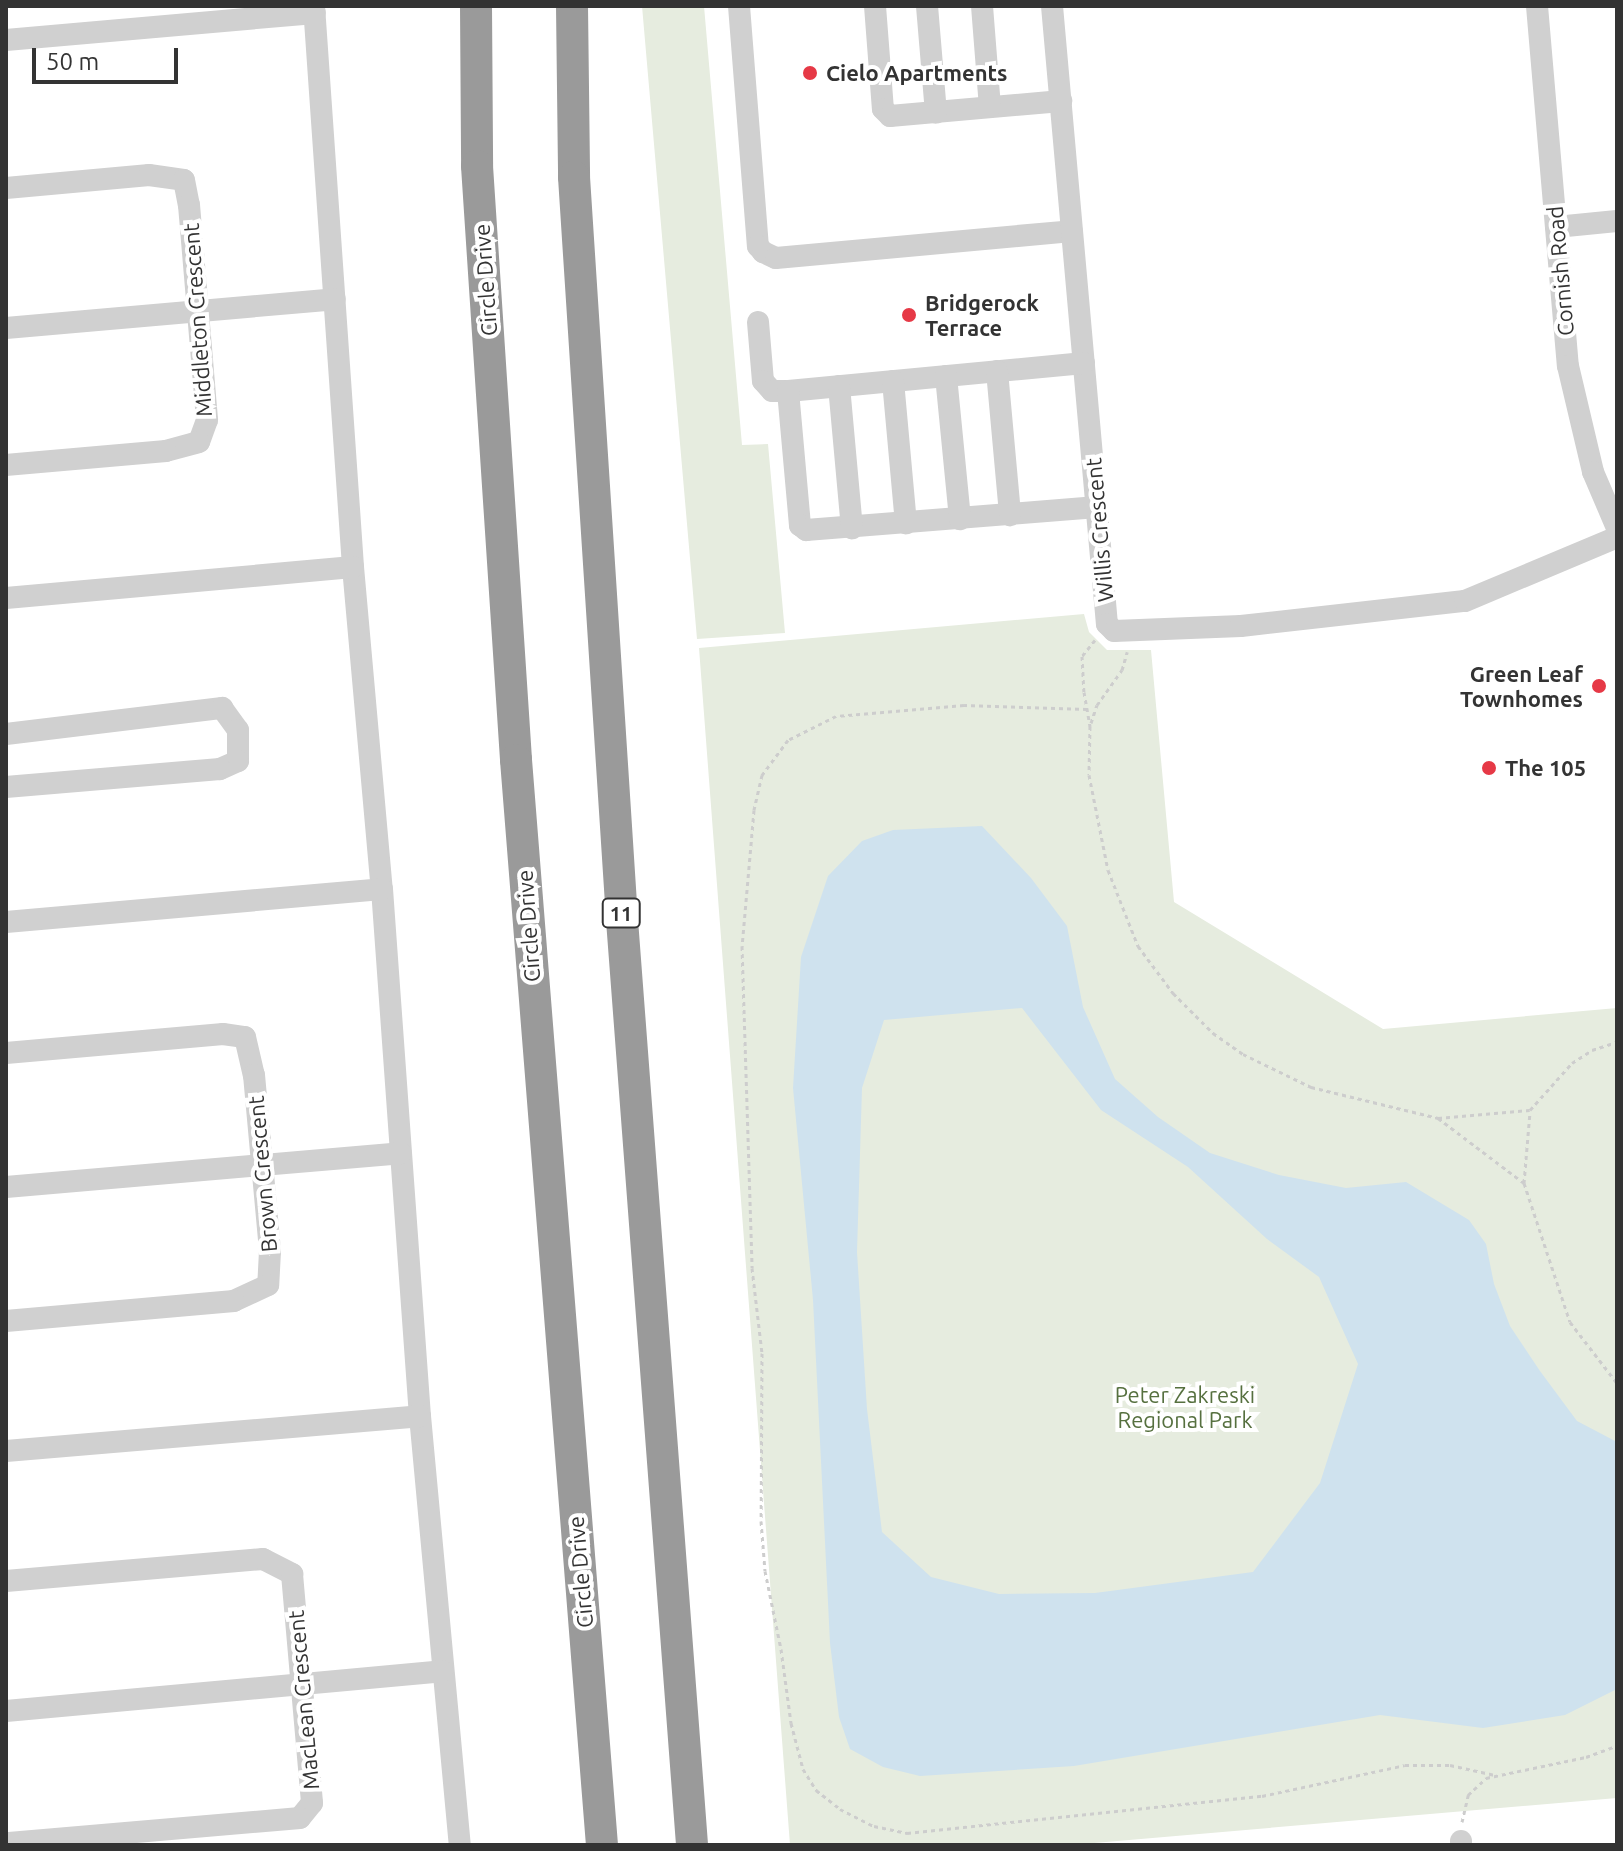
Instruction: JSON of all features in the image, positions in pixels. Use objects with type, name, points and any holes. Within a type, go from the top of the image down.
[{"type":"highway","name":"Circle Drive","points":[[476,6],[477,166],[516,760],[602,1845]]},
{"type":"highway","name":"11","points":[[572,6],[574,177],[622,920],[692,1836]]},
{"type":"street","points":[[739,6],[758,246],[763,252],[776,258],[1072,231]]},
{"type":"street","points":[[875,6],[883,109],[896,117],[1061,101]]},
{"type":"street","points":[[927,6],[936,113]]},
{"type":"street","points":[[982,6],[990,107]]},
{"type":"street","name":"Willis Crescent","points":[[1052,6],[1107,624],[1114,631],[1128,633],[1246,625],[1465,601],[1617,537]]},
{"type":"street","name":"Cornish Road","points":[[1537,6],[1568,366],[1593,472],[1617,528]]},
{"type":"street","points":[[6,40],[314,10],[353,567],[382,889],[420,1416],[460,1845]]},
{"type":"street","name":"Middleton Crescent","points":[[6,188],[149,175],[184,180],[207,420],[199,442],[166,451],[6,465]]},
{"type":"street","points":[[1556,227],[1617,221]]},
{"type":"street","points":[[6,328],[335,299]]},
{"type":"street","points":[[758,322],[763,381],[772,391],[1084,363]]},
{"type":"street","points":[[997,371],[1010,515]]},
{"type":"street","points":[[946,376],[960,519]]},
{"type":"street","points":[[893,381],[906,523]]},
{"type":"street","points":[[839,386],[852,528]]},
{"type":"street","points":[[788,391],[800,525],[809,531],[1097,507]]},
{"type":"street","points":[[6,598],[353,567]]},
{"type":"street","points":[[6,734],[222,708],[238,730],[238,761],[220,769],[6,787]]},
{"type":"street","points":[[6,922],[382,889]]},
{"type":"street","name":"Brown Crescent","points":[[6,1053],[223,1034],[245,1037],[254,1075],[270,1251],[268,1285],[234,1301],[6,1321]]},
{"type":"street","points":[[6,1187],[401,1153]]},
{"type":"street","points":[[6,1451],[420,1416]]},
{"type":"street","name":"MacLean Crescent","points":[[6,1581],[263,1559],[292,1574],[312,1803],[300,1818],[6,1843]]},
{"type":"street","points":[[6,1711],[442,1671]]},
{"type":"path","points":[[1095,640],[1082,656],[1090,726],[1089,775],[1108,870],[1138,946],[1173,993],[1213,1033],[1277,1072],[1334,1094],[1438,1118],[1530,1110]]},
{"type":"path","points":[[1090,726],[1097,705],[1122,670],[1126,656]]},
{"type":"path","points":[[1087,709],[964,705],[836,716],[788,740],[762,775],[754,810],[742,946],[752,1268],[762,1353],[761,1521],[765,1571],[781,1649],[791,1723],[803,1769],[816,1790],[840,1809],[874,1826],[907,1833],[1262,1796],[1405,1765],[1450,1765],[1495,1775]]},
{"type":"path","points":[[1617,1042],[1592,1050],[1572,1063],[1530,1110],[1524,1183],[1570,1322],[1617,1383]]},
{"type":"path","points":[[1438,1118],[1524,1183]]},
{"type":"path","points":[[1461,1843],[1468,1795],[1476,1784],[1495,1775],[1586,1757],[1617,1746]]},
{"type":"green space","points":[[642,6],[704,6],[742,445],[768,444],[785,633],[697,639]]},
{"type":"green space","name":"Peter Zakreski Regional Park","points":[[1084,614],[1089,632],[1107,650],[1151,650],[1174,902],[1383,1029],[1617,1008],[1617,1798],[1071,1845],[790,1845],[699,648]]},
{"type":"water","points":[[982,826],[1031,878],[1067,926],[1083,1007],[1115,1079],[1158,1117],[1210,1153],[1279,1175],[1346,1188],[1406,1182],[1469,1220],[1486,1244],[1494,1284],[1510,1326],[1540,1371],[1577,1421],[1617,1442],[1617,1689],[1565,1715],[1483,1728],[1380,1715],[1074,1766],[920,1776],[883,1767],[850,1749],[839,1717],[830,1643],[813,1300],[793,1088],[801,957],[828,876],[862,841],[893,830]],"holes":[[[1022,1008],[1101,1110],[1188,1167],[1267,1239],[1319,1277],[1358,1364],[1320,1483],[1253,1572],[1095,1593],[999,1594],[931,1577],[882,1532],[867,1409],[857,1252],[862,1088],[884,1020]]]},
{"type":"place","name":"Cielo Apartments","points":[[810,73]]},
{"type":"place","name":"Bridgerock Terrace","points":[[909,315]]},
{"type":"place","name":"Green Leaf Townhomes","points":[[1599,686]]},
{"type":"place","name":"The 105","points":[[1489,768]]}]
